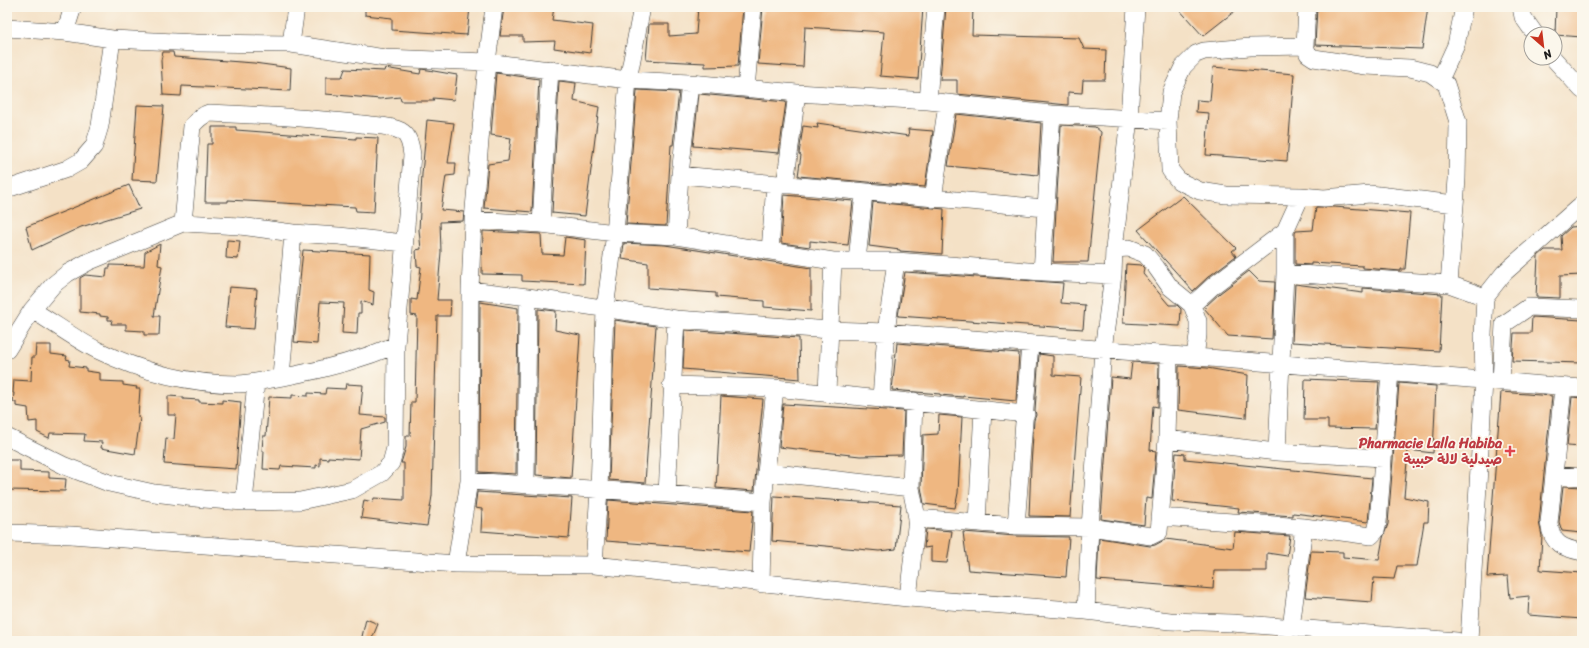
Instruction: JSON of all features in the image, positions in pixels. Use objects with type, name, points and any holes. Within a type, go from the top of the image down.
[{"type":"street","points":[[65,32],[74,7]]},
{"type":"street","points":[[291,44],[296,7]]},
{"type":"street","points":[[456,564],[469,481],[472,220],[487,62],[494,7]]},
{"type":"street","points":[[594,565],[599,490],[605,309],[615,233],[628,80],[642,7]]},
{"type":"street","points":[[746,89],[753,7]]},
{"type":"street","points":[[928,102],[936,7]]},
{"type":"street","points":[[1086,611],[1090,527],[1103,350],[1114,275],[1114,248],[1129,118],[1136,7]]},
{"type":"street","points":[[1307,7],[1305,46],[1308,54],[1314,58],[1365,66],[1410,68],[1430,72],[1446,84],[1458,122],[1453,252],[1449,284]]},
{"type":"street","points":[[1440,80],[1456,45],[1464,7]]},
{"type":"street","points":[[1521,7],[1523,17],[1530,26]]},
{"type":"street","points":[[7,28],[65,32],[112,39],[196,43],[291,44],[385,58],[487,62],[628,80],[690,83],[796,94],[928,102],[1052,114],[1168,121]]},
{"type":"street","points":[[7,189],[67,169],[81,161],[94,146],[100,126],[112,39]]},
{"type":"street","points":[[1305,46],[1250,47],[1204,51],[1196,54],[1183,66],[1171,92],[1168,121],[1170,170],[1179,181],[1200,192],[1226,195],[1301,196],[1324,198],[1370,194],[1455,204]]},
{"type":"street","points":[[1560,66],[1582,90]]},
{"type":"street","points":[[541,224],[550,69]]},
{"type":"street","points":[[676,236],[680,175],[690,83]]},
{"type":"street","points":[[770,251],[796,94]]},
{"type":"street","points":[[933,199],[947,104]]},
{"type":"street","points":[[7,437],[65,466],[110,483],[154,493],[244,502],[300,501],[352,490],[382,473],[391,463],[395,448],[396,345],[412,160],[411,147],[403,132],[395,128],[350,123],[238,113],[205,114],[197,119],[192,126],[183,223]]},
{"type":"street","points":[[1042,272],[1052,114]]},
{"type":"street","points":[[680,175],[864,193],[1046,208]]},
{"type":"street","points":[[857,261],[864,193]]},
{"type":"street","points":[[1277,452],[1285,273],[1285,231],[1301,196]]},
{"type":"street","points":[[1469,641],[1484,381],[1483,335],[1485,297],[1504,273],[1582,204]]},
{"type":"street","points":[[472,220],[541,224],[615,233],[676,236],[833,261],[896,261],[1042,272],[1114,275]]},
{"type":"street","points":[[7,350],[32,310],[53,285],[88,262],[183,223],[240,226],[293,233],[404,243]]},
{"type":"street","points":[[1192,305],[1214,285],[1285,231]]},
{"type":"street","points":[[281,377],[293,233]]},
{"type":"street","points":[[1114,248],[1129,248],[1145,254],[1170,287],[1192,305],[1198,321],[1195,357]]},
{"type":"street","points":[[826,392],[833,261]]},
{"type":"street","points":[[881,398],[886,332],[896,261]]},
{"type":"street","points":[[1285,273],[1449,284],[1485,297]]},
{"type":"street","points":[[470,290],[528,296],[676,319],[830,330],[886,332],[1390,372],[1563,388],[1582,388]]},
{"type":"street","points":[[526,484],[528,296]]},
{"type":"street","points":[[1501,382],[1504,324],[1529,307],[1582,308]]},
{"type":"street","points":[[32,310],[97,350],[164,375],[207,382],[238,384],[256,382],[344,364],[370,356],[396,345]]},
{"type":"street","points":[[667,494],[676,319]]},
{"type":"street","points":[[1016,526],[1026,414],[1030,344]]},
{"type":"street","points":[[917,518],[1016,526],[1090,527],[1151,536],[1159,532],[1167,439],[1169,355]]},
{"type":"street","points":[[1160,518],[1304,527],[1372,536],[1376,531],[1378,523],[1390,372]]},
{"type":"street","points":[[244,502],[256,382]]},
{"type":"street","points":[[672,385],[775,388],[826,392],[1026,414]]},
{"type":"street","points":[[762,584],[763,502],[775,388]]},
{"type":"street","points":[[1563,388],[1549,523],[1551,534],[1556,542],[1568,550],[1582,552]]},
{"type":"street","points":[[908,598],[917,518],[911,488],[914,401]]},
{"type":"street","points":[[977,523],[983,409]]},
{"type":"street","points":[[1167,439],[1277,452],[1384,458]]},
{"type":"street","points":[[766,472],[911,488]]},
{"type":"street","points":[[1555,475],[1582,477]]},
{"type":"street","points":[[469,481],[763,502]]},
{"type":"street","points":[[1291,628],[1304,527]]},
{"type":"street","points":[[7,533],[71,535],[456,564],[594,565],[762,584],[908,598],[1086,611],[1170,621],[1232,623],[1457,641]]},
{"type":"building","points":[[365,7],[470,7],[467,35],[392,30],[392,18],[365,15]]},
{"type":"building","points":[[504,7],[554,7],[552,20],[593,25],[590,53],[554,48],[555,41],[523,42],[523,36],[500,36]]},
{"type":"building","points":[[698,7],[743,7],[738,66],[705,67],[705,63],[646,60],[649,24],[669,24],[669,36],[696,34]]},
{"type":"building","points":[[763,7],[923,7],[918,79],[880,76],[884,32],[805,27],[803,67],[758,64]]},
{"type":"building","points":[[946,7],[973,7],[972,35],[1079,38],[1084,49],[1106,50],[1105,80],[1083,80],[1082,93],[1068,92],[1068,105],[957,94],[957,80],[940,80]]},
{"type":"building","points":[[1177,7],[1240,7],[1203,36]]},
{"type":"building","points":[[1317,7],[1428,7],[1422,49],[1315,45]]},
{"type":"building","points":[[1556,7],[1582,7],[1582,37],[1563,36],[1563,26],[1555,26]]},
{"type":"building","points":[[163,52],[173,52],[174,57],[254,63],[291,68],[290,91],[182,86],[181,96],[163,95],[161,60]]},
{"type":"building","points":[[1213,67],[1294,74],[1287,161],[1206,155],[1209,113],[1196,112],[1197,100],[1210,101]]},
{"type":"building","points":[[385,68],[420,74],[421,69],[457,75],[454,100],[433,98],[434,101],[401,101],[400,97],[380,99],[326,94],[326,77],[342,77],[345,69],[384,71]]},
{"type":"building","points":[[496,73],[539,79],[532,212],[484,208],[488,164],[508,161],[511,138],[491,135]]},
{"type":"building","points":[[559,81],[576,83],[574,101],[599,107],[585,216],[552,213]]},
{"type":"building","points":[[637,90],[679,92],[673,145],[671,145],[666,226],[626,224]]},
{"type":"building","points":[[699,94],[786,102],[779,153],[693,146]]},
{"type":"building","points":[[137,105],[164,106],[157,181],[132,180]]},
{"type":"building","points":[[956,114],[1041,123],[1038,175],[948,166]]},
{"type":"building","points":[[427,120],[454,123],[448,163],[456,163],[455,175],[446,176],[441,210],[464,212],[463,221],[440,222],[441,252],[437,300],[451,300],[450,316],[437,316],[432,496],[427,526],[361,518],[364,500],[373,502],[374,498],[404,500],[404,463],[401,463],[406,447],[406,436],[410,436],[411,402],[415,402],[417,316],[411,315],[411,299],[417,300],[421,267],[417,266],[416,250],[421,249],[419,230]]},
{"type":"building","points":[[817,123],[909,136],[908,129],[933,131],[925,187],[798,176],[803,126],[818,128]]},
{"type":"building","points":[[1061,125],[1095,127],[1101,132],[1088,262],[1053,262]]},
{"type":"building","points":[[212,127],[236,127],[236,130],[356,139],[356,137],[378,138],[374,212],[356,211],[355,207],[228,200],[228,202],[205,202],[207,144],[212,144]]},
{"type":"building","points":[[129,185],[140,209],[81,227],[32,250],[26,227]]},
{"type":"building","points":[[784,195],[853,201],[848,245],[810,241],[810,247],[781,243]]},
{"type":"building","points":[[1183,196],[1236,248],[1232,251],[1236,256],[1208,277],[1193,291],[1138,230]]},
{"type":"building","points":[[873,202],[944,209],[942,254],[900,251],[869,246]]},
{"type":"building","points":[[1316,207],[1410,213],[1405,269],[1401,269],[1401,271],[1363,268],[1363,266],[1311,263],[1311,265],[1295,264],[1295,233],[1296,231],[1313,230]]},
{"type":"building","points":[[1582,226],[1582,275],[1560,276],[1560,298],[1536,297],[1538,256],[1545,250],[1562,250],[1561,236],[1571,227]]},
{"type":"building","points":[[483,231],[541,234],[542,254],[563,255],[565,237],[586,240],[584,284],[522,281],[522,275],[482,274]]},
{"type":"building","points":[[227,240],[240,241],[238,259],[226,258]]},
{"type":"building","points":[[624,243],[665,245],[811,268],[811,311],[764,307],[764,301],[716,297],[716,293],[648,288],[648,263],[622,259]]},
{"type":"building","points":[[160,244],[158,265],[162,266],[154,316],[160,316],[159,335],[144,335],[144,331],[126,330],[126,324],[111,324],[112,320],[108,320],[108,317],[100,316],[100,314],[80,312],[80,278],[85,275],[106,277],[107,268],[110,268],[110,265],[144,266],[145,252]]},
{"type":"building","points":[[303,250],[370,254],[369,290],[374,292],[373,305],[361,301],[361,313],[358,313],[357,334],[342,333],[344,303],[320,302],[317,344],[294,342]]},
{"type":"building","points":[[1126,264],[1141,265],[1144,268],[1143,274],[1169,305],[1177,305],[1181,309],[1180,326],[1123,323]]},
{"type":"building","points":[[1249,271],[1259,281],[1275,282],[1272,339],[1228,336],[1204,308],[1207,307],[1206,306],[1220,293]]},
{"type":"building","points":[[905,272],[1063,283],[1061,303],[1085,305],[1083,329],[898,316]]},
{"type":"building","points":[[1295,284],[1363,293],[1363,288],[1442,294],[1439,351],[1292,342]]},
{"type":"building","points":[[229,287],[257,289],[254,329],[225,327]]},
{"type":"building","points":[[480,302],[518,308],[516,474],[479,472]]},
{"type":"building","points":[[538,309],[556,311],[555,330],[580,335],[571,478],[536,475]]},
{"type":"building","points":[[1532,317],[1582,320],[1582,363],[1512,361],[1514,333],[1531,333]]},
{"type":"building","points":[[615,320],[656,326],[645,483],[609,480]]},
{"type":"building","points":[[685,330],[799,338],[800,379],[683,369]]},
{"type":"building","points":[[897,343],[1019,353],[1016,401],[892,390]]},
{"type":"building","points":[[36,345],[51,345],[51,354],[67,356],[66,359],[70,360],[69,366],[86,368],[86,371],[100,373],[100,381],[123,382],[123,385],[137,387],[136,389],[140,389],[138,417],[140,418],[135,454],[101,448],[102,442],[84,441],[85,434],[50,433],[49,438],[37,432],[37,421],[29,422],[28,408],[16,406],[16,402],[13,402],[14,380],[31,381],[32,357],[35,357]]},
{"type":"building","points":[[1039,354],[1053,356],[1053,375],[1081,377],[1070,517],[1029,516]]},
{"type":"building","points":[[1132,362],[1159,364],[1158,407],[1153,406],[1150,450],[1156,451],[1152,499],[1146,498],[1144,525],[1101,519],[1111,377],[1130,379]]},
{"type":"building","points":[[1179,366],[1207,368],[1248,375],[1246,418],[1178,410]]},
{"type":"building","points":[[1305,379],[1379,382],[1375,429],[1328,428],[1328,420],[1304,420]]},
{"type":"building","points":[[1399,383],[1436,386],[1433,453],[1408,450],[1404,497],[1429,502],[1428,522],[1424,522],[1417,566],[1397,566],[1394,579],[1374,578],[1372,602],[1305,597],[1311,551],[1343,552],[1343,557],[1379,560],[1383,538],[1388,524]]},
{"type":"building","points":[[346,384],[363,385],[360,415],[385,417],[385,422],[361,429],[359,459],[328,457],[328,459],[320,458],[320,466],[316,465],[316,468],[281,466],[280,470],[263,469],[263,436],[266,436],[269,397],[292,398],[292,395],[308,396],[308,393],[325,394],[326,388],[345,389]]},
{"type":"building","points":[[1501,392],[1552,396],[1539,522],[1542,536],[1540,570],[1582,573],[1582,619],[1528,615],[1529,596],[1510,598],[1508,576],[1487,577]]},
{"type":"building","points":[[168,396],[199,400],[199,402],[222,403],[222,400],[241,402],[236,469],[164,464],[166,438],[174,439],[176,415],[168,415]]},
{"type":"building","points":[[721,396],[763,399],[754,491],[716,488]]},
{"type":"building","points":[[1572,397],[1582,398],[1582,447],[1567,446]]},
{"type":"building","points":[[783,404],[904,411],[902,455],[860,456],[779,447]]},
{"type":"building","points":[[939,415],[962,417],[958,493],[955,508],[924,504],[921,487],[923,435],[938,434]]},
{"type":"building","points":[[1176,453],[1185,454],[1185,459],[1372,478],[1368,522],[1293,513],[1293,516],[1238,512],[1239,508],[1172,501]]},
{"type":"building","points":[[7,460],[20,460],[20,471],[49,472],[49,478],[66,479],[65,491],[7,490]]},
{"type":"building","points":[[1563,486],[1582,487],[1582,533],[1562,531],[1559,522]]},
{"type":"building","points":[[477,492],[572,498],[569,538],[481,531],[482,509],[475,508]]},
{"type":"building","points":[[774,496],[901,505],[896,549],[879,551],[772,541]]},
{"type":"building","points":[[608,500],[753,511],[749,552],[606,541]]},
{"type":"building","points":[[926,529],[952,531],[947,563],[931,562],[931,547],[924,548]]},
{"type":"building","points":[[963,532],[1016,536],[1069,537],[1066,577],[968,570]]},
{"type":"building","points":[[1235,532],[1290,536],[1287,556],[1267,553],[1267,571],[1214,571],[1213,589],[1097,580],[1099,538],[1150,546],[1166,539],[1233,548]]},
{"type":"building","points":[[366,619],[378,624],[371,641],[361,641]]},
{"type":"place","name":"Pharmacie Lalla Habiba صيدلية لالة حبيبة","points":[[1510,451]]}]
